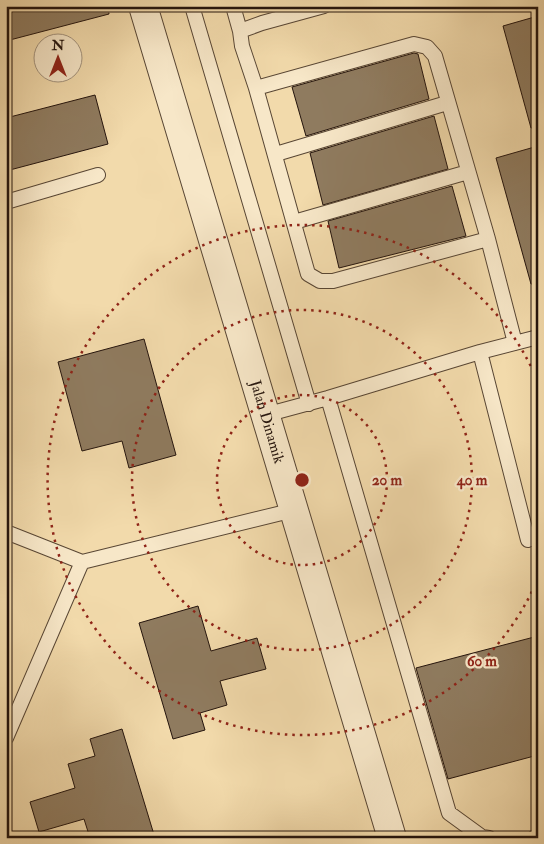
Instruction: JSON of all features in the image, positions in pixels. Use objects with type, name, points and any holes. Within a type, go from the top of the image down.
[{"type":"street","name":"Jalan Dinamik","points":[[143,6],[392,838]]},
{"type":"lane","points":[[192,6],[309,404]]},
{"type":"lane","points":[[233,6],[242,46],[276,154],[308,274],[320,281],[333,281],[488,239]]},
{"type":"lane","points":[[240,31],[324,6]]},
{"type":"lane","points":[[256,88],[414,44],[427,47],[435,56],[447,103],[488,239],[515,344]]},
{"type":"lane","points":[[276,154],[447,103]]},
{"type":"lane","points":[[294,222],[468,172]]},
{"type":"lane","points":[[6,202],[98,175]]},
{"type":"lane","points":[[265,415],[309,404],[480,352],[538,337]]},
{"type":"lane","points":[[480,352],[528,540]]},
{"type":"lane","points":[[328,398],[449,813],[482,837],[489,838]]},
{"type":"lane","points":[[6,532],[82,562],[294,510]]},
{"type":"lane","points":[[6,738],[82,562]]},
{"type":"lane","points":[[534,838],[538,837]]},
{"type":"building","points":[[6,6],[108,6],[109,14],[40,32],[32,32],[32,34],[6,41]]},
{"type":"building","points":[[538,16],[538,127],[531,128],[503,26]]},
{"type":"building","points":[[414,53],[418,54],[429,99],[306,136],[292,87]]},
{"type":"building","points":[[95,95],[108,144],[6,171],[6,118]]},
{"type":"building","points":[[434,116],[448,169],[323,205],[310,153]]},
{"type":"building","points":[[538,146],[538,284],[531,284],[496,158]]},
{"type":"building","points":[[452,186],[466,236],[339,268],[328,221]]},
{"type":"building","points":[[144,339],[176,455],[129,468],[122,441],[82,451],[58,362]]},
{"type":"building","points":[[198,606],[211,651],[257,638],[266,669],[220,681],[227,705],[200,713],[205,730],[173,739],[139,623]]},
{"type":"building","points":[[538,636],[538,755],[448,779],[416,668]]},
{"type":"building","points":[[122,729],[155,838],[90,838],[84,819],[39,832],[30,802],[75,788],[68,764],[95,756],[90,739]]}]
